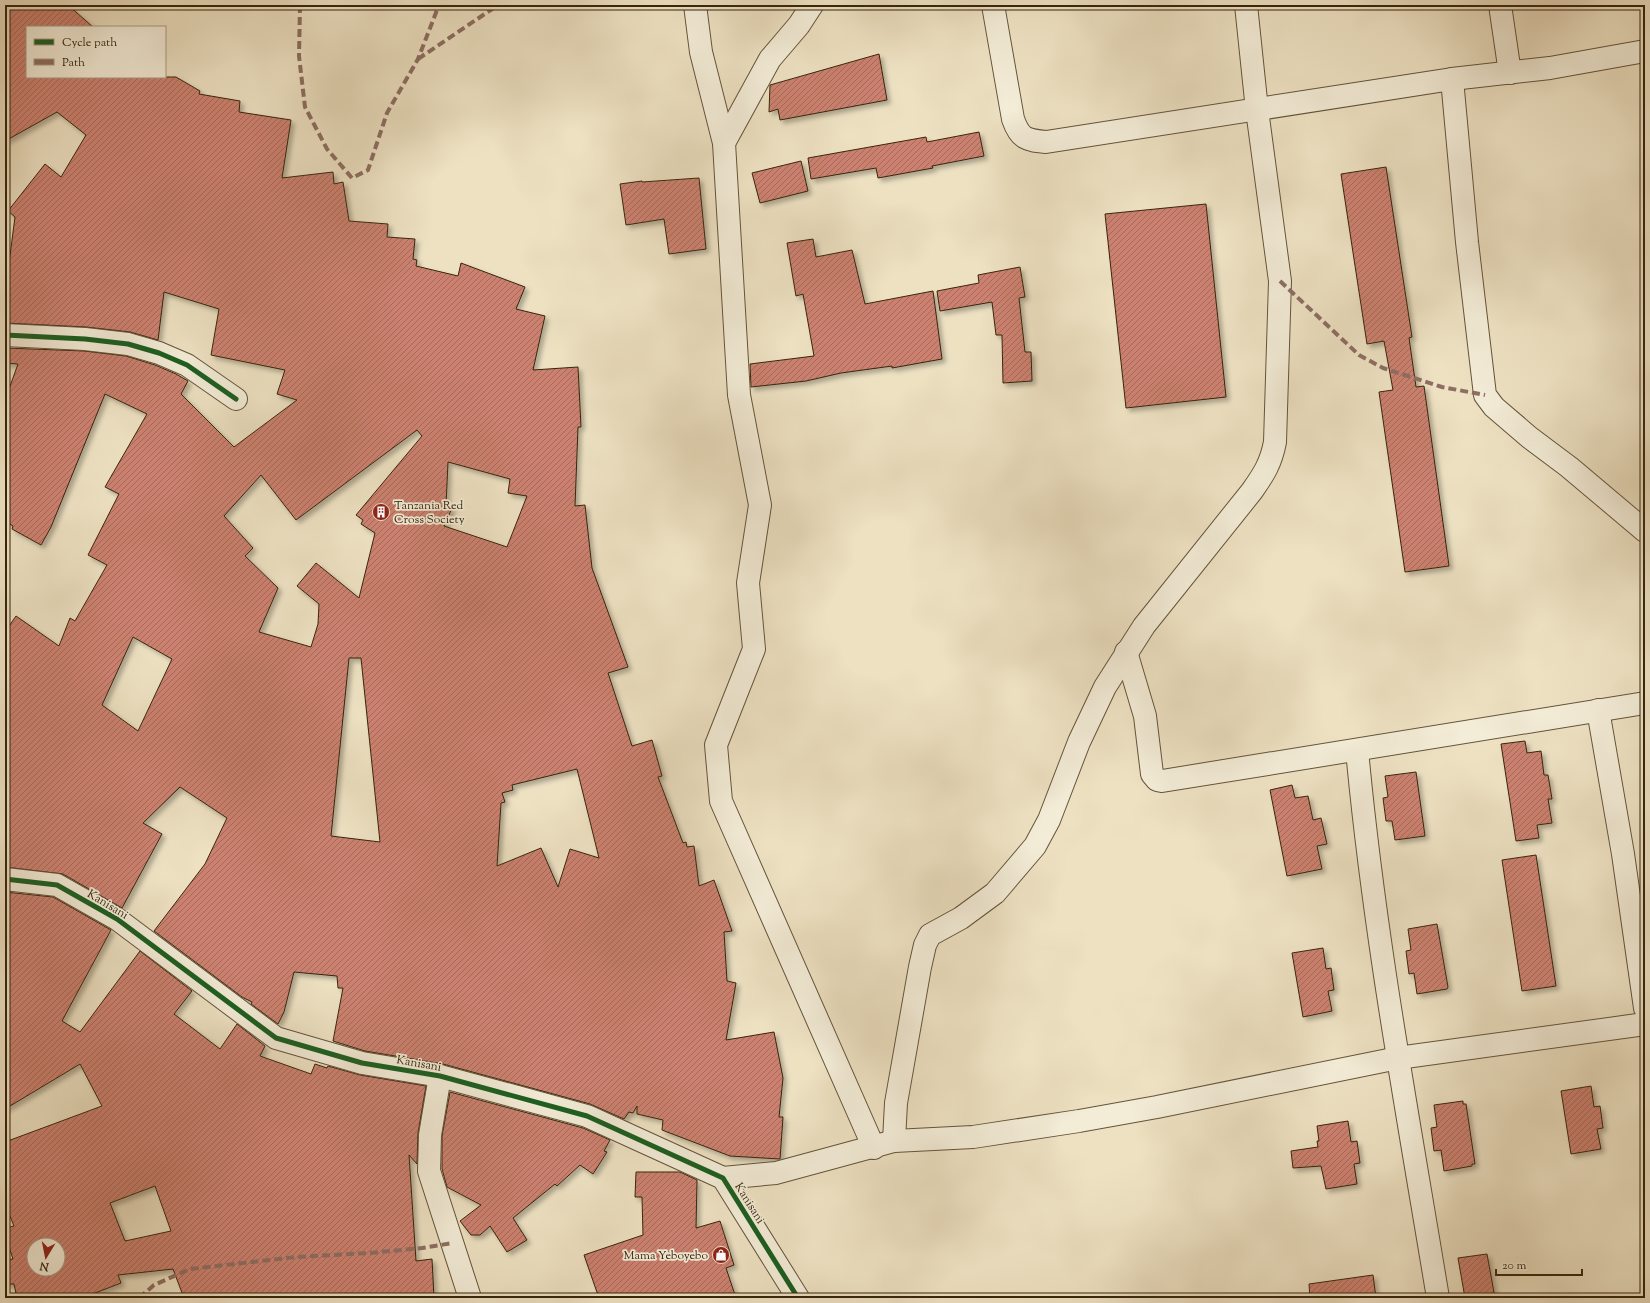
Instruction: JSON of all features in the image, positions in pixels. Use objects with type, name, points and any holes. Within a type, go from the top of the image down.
[{"type":"street","points":[[695,5],[701,52],[724,142],[739,395],[760,505],[748,583],[754,649],[716,745],[721,801],[884,1144]]},
{"type":"street","points":[[724,142],[770,59],[799,25],[812,5]]},
{"type":"street","points":[[993,5],[1016,129],[1022,137],[1034,141],[1046,142],[1452,79],[1550,68],[1645,51]]},
{"type":"street","points":[[884,1144],[896,1103],[920,967],[925,945],[930,935],[961,918],[995,893],[1035,846],[1049,820],[1079,742],[1104,687],[1144,626],[1252,491],[1267,470],[1272,459],[1275,442],[1280,281],[1257,110],[1246,5]]},
{"type":"street","points":[[1500,5],[1510,73]]},
{"type":"street","points":[[1452,79],[1467,242],[1485,395],[1494,406],[1530,437],[1645,531]]},
{"type":"street","points":[[5,335],[85,339],[128,344],[159,353],[187,365],[236,399]]},
{"type":"street","points":[[1126,652],[1146,716],[1152,774],[1157,780],[1162,781],[1645,703]]},
{"type":"street","points":[[1598,710],[1623,854],[1645,1008]]},
{"type":"street","points":[[1357,750],[1366,842],[1398,1058],[1438,1298]]},
{"type":"street","name":"Kanisani","points":[[5,879],[57,885],[116,919],[276,1038],[362,1063],[440,1076],[587,1116],[723,1178],[798,1298]]},
{"type":"street","points":[[723,1178],[776,1173],[884,1144],[973,1137],[1079,1121],[1157,1107],[1398,1058],[1645,1024]]},
{"type":"street","points":[[440,1076],[430,1135],[428,1171],[470,1298]]},
{"type":"building","points":[[5,5],[68,5],[92,26],[26,26],[26,78],[176,77],[200,91],[199,94],[240,101],[239,112],[291,120],[282,178],[333,172],[334,184],[343,182],[349,221],[388,224],[387,237],[415,239],[413,259],[417,260],[416,266],[458,276],[461,263],[525,287],[516,309],[545,316],[533,370],[578,367],[581,427],[578,427],[575,506],[585,505],[592,568],[628,667],[608,673],[632,746],[652,740],[662,776],[658,777],[683,843],[686,842],[687,847],[694,846],[699,886],[714,880],[732,931],[724,932],[727,981],[736,983],[726,1040],[774,1032],[783,1078],[779,1117],[783,1117],[780,1159],[730,1156],[662,1130],[663,1120],[637,1114],[637,1106],[633,1113],[629,1112],[624,1119],[590,1104],[443,1064],[365,1051],[333,1041],[343,988],[338,988],[337,976],[294,972],[284,1012],[278,1024],[251,1004],[252,1002],[242,997],[154,931],[205,864],[227,818],[180,787],[143,823],[162,834],[122,908],[63,874],[5,867],[5,632],[16,616],[59,646],[70,618],[75,621],[107,565],[88,555],[119,494],[105,487],[147,414],[105,394],[51,527],[41,545],[12,529],[13,526],[5,521],[5,400],[18,364],[5,363],[5,348],[84,351],[126,356],[155,365],[176,374],[188,381],[181,394],[234,447],[297,400],[277,394],[285,370],[211,355],[219,309],[164,292],[158,340],[130,332],[86,327],[5,323],[5,271],[8,271],[15,217],[8,211],[45,164],[61,177],[86,135],[57,112],[5,141]],"holes":[[[417,430],[422,436],[356,515],[363,520],[361,524],[375,533],[359,598],[316,563],[297,586],[319,604],[318,624],[311,647],[259,632],[278,588],[245,556],[253,548],[224,516],[261,475],[296,520]],[[448,462],[510,479],[508,493],[527,496],[507,547],[444,526],[452,508],[446,505]],[[133,637],[172,659],[138,731],[102,705]],[[349,658],[361,658],[380,842],[331,836]],[[577,769],[599,858],[570,849],[558,887],[541,848],[497,866],[501,803],[505,802],[502,793],[513,790],[512,785]]]},
{"type":"building","points":[[879,54],[887,100],[780,120],[778,109],[769,112],[770,85]]},
{"type":"building","points":[[979,132],[984,156],[932,166],[933,168],[878,178],[876,168],[811,179],[808,158],[926,137],[927,142]]},
{"type":"building","points":[[801,161],[808,191],[760,203],[752,173]]},
{"type":"building","points":[[1386,167],[1412,337],[1409,338],[1416,387],[1424,386],[1449,566],[1405,572],[1379,392],[1393,390],[1384,341],[1367,344],[1341,174]]},
{"type":"building","points":[[699,178],[706,249],[669,254],[664,219],[626,225],[620,184],[642,181]]},
{"type":"building","points":[[1206,204],[1226,397],[1126,408],[1105,214]]},
{"type":"building","points":[[813,239],[816,257],[852,250],[865,304],[933,291],[942,359],[892,368],[892,366],[841,373],[806,381],[751,387],[750,364],[814,356],[803,294],[796,296],[787,243]]},
{"type":"building","points":[[1020,267],[1025,297],[1019,298],[1025,352],[1031,352],[1032,381],[1003,383],[1002,335],[996,335],[992,302],[940,311],[937,291],[979,283],[978,275]]},
{"type":"building","points":[[1525,741],[1527,753],[1541,751],[1544,775],[1548,775],[1552,799],[1548,799],[1552,823],[1537,825],[1539,838],[1516,841],[1501,744]]},
{"type":"building","points":[[1416,772],[1425,836],[1395,840],[1392,821],[1386,821],[1383,798],[1388,797],[1385,776]]},
{"type":"building","points":[[1292,785],[1295,798],[1308,796],[1313,820],[1321,818],[1327,844],[1317,846],[1322,869],[1287,876],[1270,790]]},
{"type":"building","points":[[1536,855],[1556,986],[1522,991],[1502,860]]},
{"type":"building","points":[[5,892],[53,897],[111,930],[62,1021],[80,1032],[140,951],[192,991],[174,1014],[220,1049],[237,1024],[265,1046],[260,1056],[311,1074],[315,1064],[360,1075],[426,1086],[418,1133],[417,1164],[409,1155],[416,1261],[432,1259],[434,1298],[184,1298],[173,1269],[118,1275],[121,1283],[95,1293],[97,1298],[17,1298],[14,1284],[5,1284],[5,1260],[13,1259],[5,1235],[5,1228],[14,1226],[5,1204],[5,1142],[102,1106],[80,1064],[5,1109]],"holes":[[[155,1186],[171,1231],[125,1241],[110,1203]]]},
{"type":"building","points":[[1437,924],[1448,987],[1447,989],[1417,994],[1414,973],[1409,974],[1406,951],[1411,950],[1408,929]]},
{"type":"building","points":[[1323,948],[1326,969],[1331,968],[1334,990],[1328,991],[1332,1011],[1303,1017],[1292,953]]},
{"type":"building","points":[[1591,1086],[1594,1107],[1600,1106],[1603,1128],[1597,1129],[1601,1149],[1571,1154],[1561,1091]]},
{"type":"building","points":[[450,1092],[583,1128],[610,1140],[604,1151],[607,1152],[593,1174],[580,1165],[557,1186],[555,1184],[513,1218],[527,1240],[507,1252],[490,1226],[480,1235],[471,1235],[460,1221],[481,1205],[447,1187],[442,1169],[442,1136]]},
{"type":"building","points":[[1463,1101],[1463,1104],[1466,1104],[1475,1164],[1472,1164],[1472,1166],[1444,1171],[1441,1150],[1434,1151],[1431,1128],[1437,1127],[1434,1105]]},
{"type":"building","points":[[1348,1121],[1351,1142],[1357,1141],[1360,1163],[1354,1164],[1357,1184],[1326,1189],[1321,1166],[1293,1168],[1291,1151],[1318,1147],[1317,1141],[1319,1141],[1317,1126]]},
{"type":"building","points":[[636,1172],[680,1172],[697,1180],[696,1228],[720,1221],[734,1265],[726,1268],[736,1298],[599,1298],[584,1255],[643,1235],[642,1197],[635,1197]]},
{"type":"building","points":[[1487,1254],[1495,1298],[1465,1298],[1458,1258]]},
{"type":"building","points":[[1373,1275],[1376,1298],[1310,1298],[1309,1284]]},
{"type":"marked path","points":[[300,5],[299,56],[305,107],[327,149],[352,178],[368,170],[387,113],[418,59],[439,5]]},
{"type":"marked path","points":[[418,59],[498,5]]},
{"type":"marked path","points":[[1280,281],[1359,355],[1383,368],[1442,387],[1485,395]]},
{"type":"marked path","points":[[139,1298],[154,1285],[190,1269],[296,1257],[369,1253],[422,1248],[453,1243]]},
{"type":"cycle path","points":[[5,335],[85,339],[128,344],[159,353],[187,365],[236,399]]},
{"type":"cycle path","points":[[5,879],[57,885],[117,919],[276,1038],[362,1063],[440,1076],[587,1116],[723,1178],[798,1298]]},
{"type":"place","name":"Tanzania Red Cross Society","points":[[381,512]]},
{"type":"place","name":"Mama Yeboyebo","points":[[721,1255]]}]
